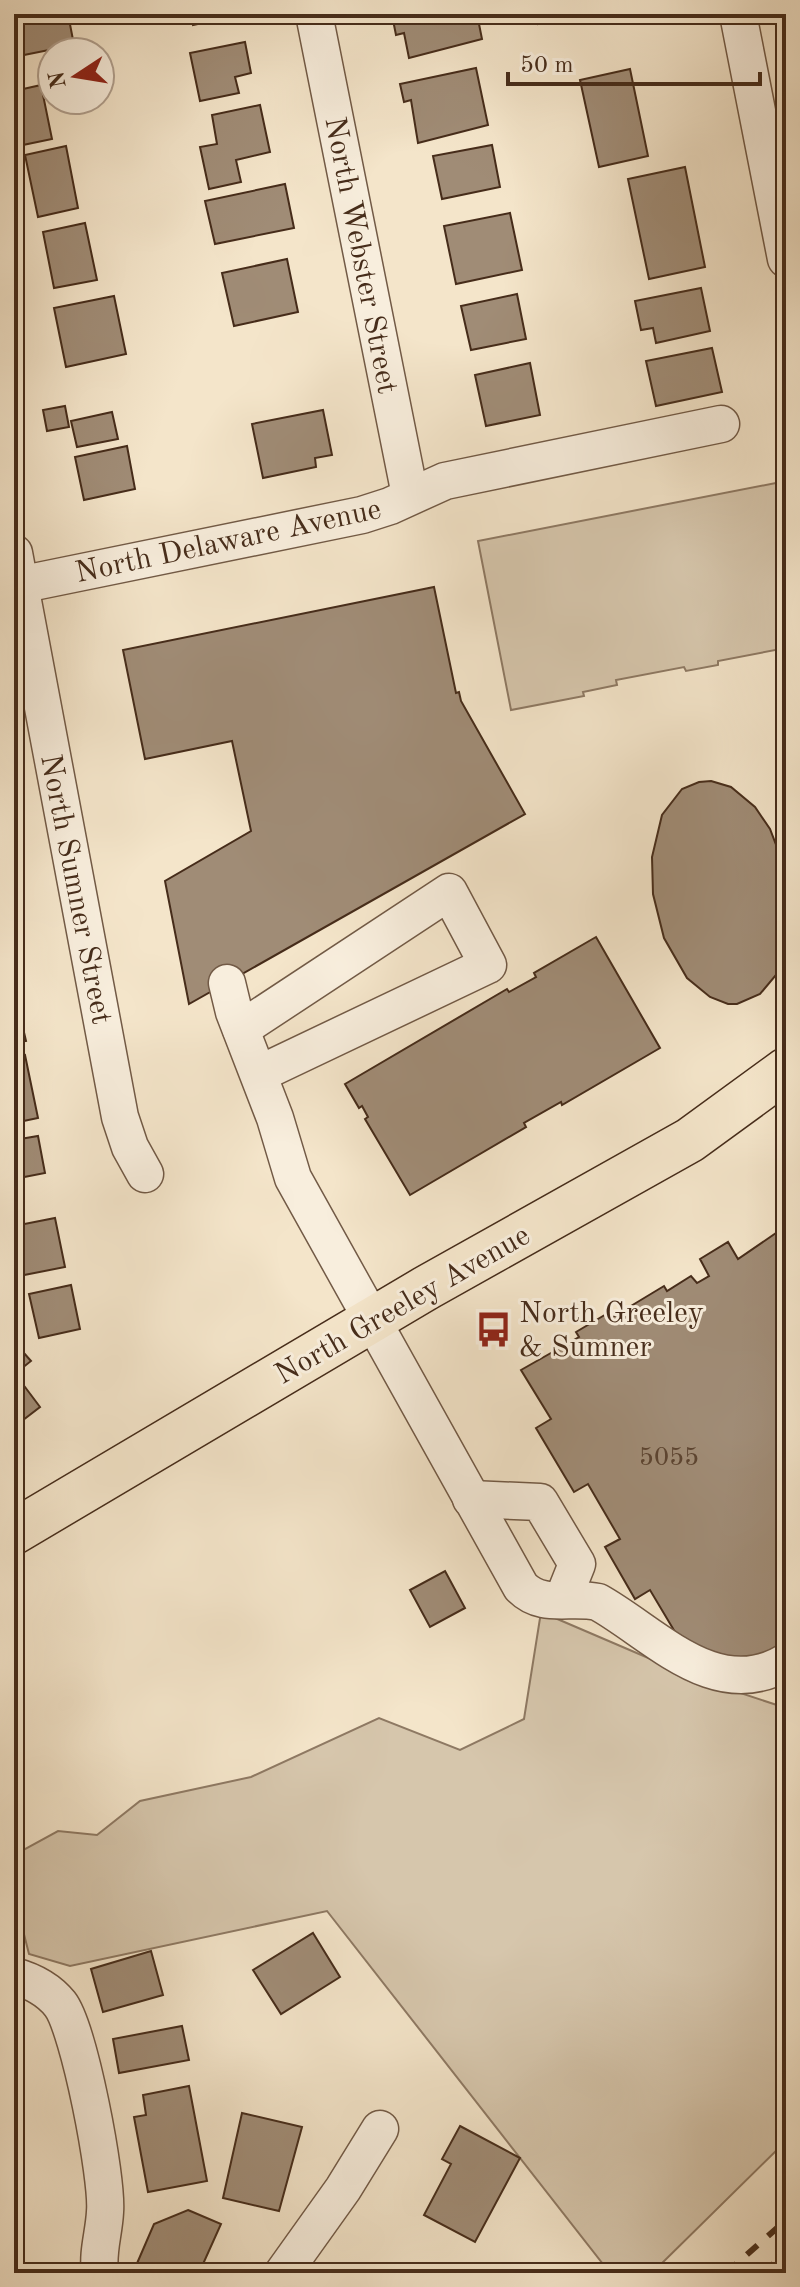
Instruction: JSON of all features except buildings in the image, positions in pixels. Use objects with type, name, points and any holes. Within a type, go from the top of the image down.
[{"type":"main road","name":"North Greeley Avenue","points":[[14,1532],[558,1212],[690,1140],[786,1070]]},
{"type":"street","name":"North Webster Street","points":[[314,14],[410,495]]},
{"type":"street","points":[[738,14],[786,259]]},
{"type":"street","name":"North Delaware Avenue","points":[[16,575],[362,515],[445,481],[721,424]]},
{"type":"street","name":"North Sumner Street","points":[[16,575],[120,1117],[130,1147],[145,1174]]},
{"type":"street","points":[[241,1029],[449,892],[488,965],[259,1074]]},
{"type":"street","points":[[227,983],[229,998],[259,1074],[293,1178],[521,1587],[532,1597],[548,1601],[581,1598],[598,1602],[693,1664],[718,1674],[753,1675],[768,1672],[786,1662]]},
{"type":"street","points":[[471,1499],[540,1502],[577,1564],[563,1599]]},
{"type":"street","points":[[14,1976],[34,1982],[55,2000],[74,2034],[105,2176],[105,2213],[98,2259],[100,2273]]},
{"type":"street","points":[[283,2273],[343,2189],[380,2129]]},
{"type":"shaded area","points":[[786,481],[786,648],[718,661],[718,665],[686,671],[684,667],[616,680],[617,685],[583,692],[584,696],[511,710],[478,541]]},
{"type":"shaded area","points":[[541,1612],[695,1678],[786,1708],[786,2141],[652,2273],[610,2273],[327,1911],[70,1966],[29,1954],[14,1895],[14,1855],[58,1831],[97,1835],[140,1801],[251,1777],[379,1718],[460,1750],[524,1719]]},
{"type":"railway","points":[[726,2273],[786,2220]]},
{"type":"railway","points":[[763,2273],[786,2253]]},
{"type":"place","name":"North Greeley & Sumner","points":[[493,1329]]}]
